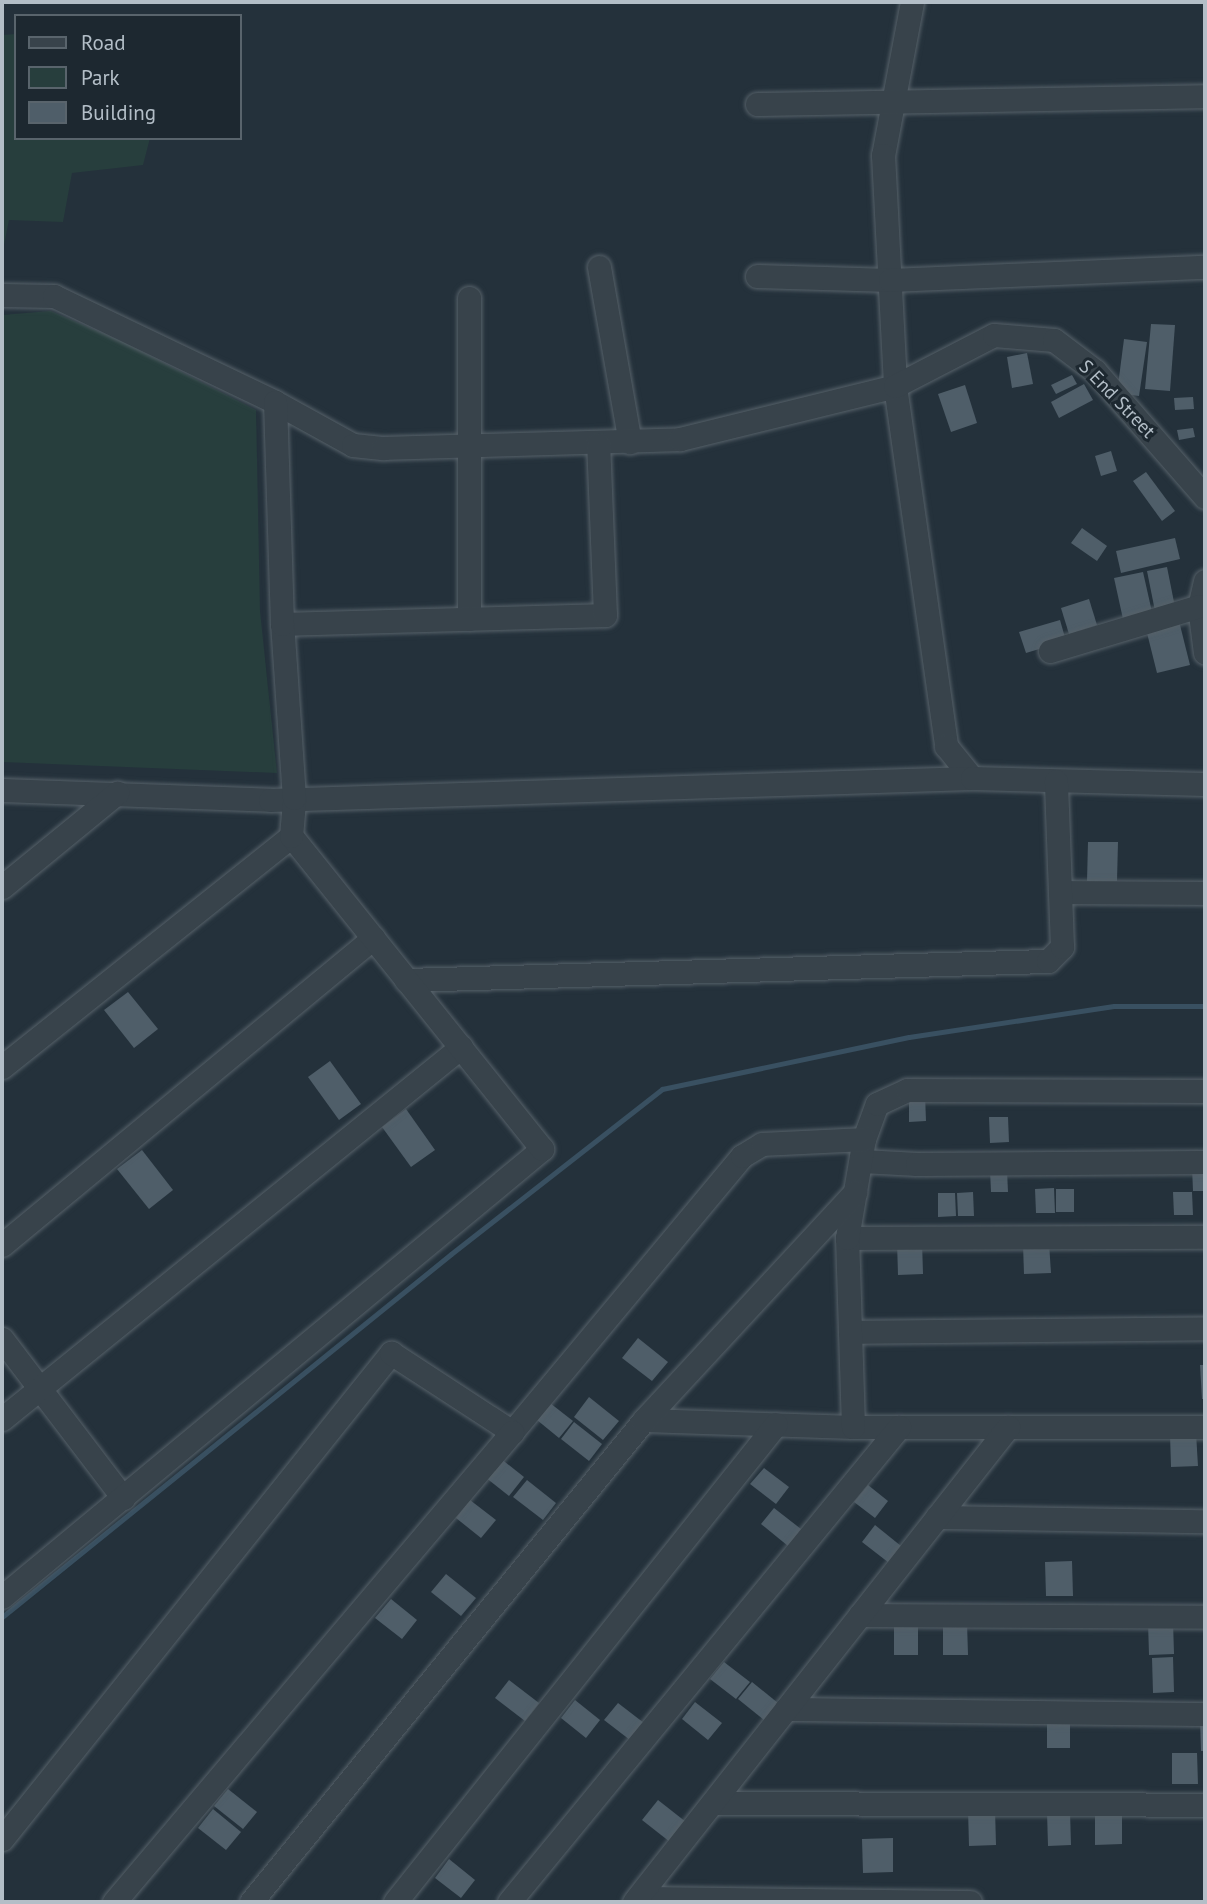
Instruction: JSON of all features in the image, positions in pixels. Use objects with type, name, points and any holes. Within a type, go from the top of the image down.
[{"type":"street","points":[[912,2],[883,155],[895,386],[946,746],[972,778]]},
{"type":"street","points":[[757,104],[1205,96]]},
{"type":"street","points":[[599,267],[630,442]]},
{"type":"street","points":[[757,276],[890,280],[1205,267]]},
{"type":"street","name":"S End Street","points":[[2,295],[54,296],[275,402],[353,445],[470,447],[680,439],[895,386],[994,335],[1054,340],[1095,370],[1205,497]]},
{"type":"street","points":[[469,298],[469,619]]},
{"type":"street","points":[[2,1597],[542,1149],[291,836],[295,798],[282,624],[275,402]]},
{"type":"street","points":[[282,624],[605,615],[598,444]]},
{"type":"street","points":[[1205,582],[1199,606],[1205,653]]},
{"type":"street","points":[[1050,651],[1199,606]]},
{"type":"street","points":[[2,790],[295,798],[972,778],[1205,784]]},
{"type":"street","points":[[406,980],[1048,961],[1062,947],[1063,892],[1056,780]]},
{"type":"street","points":[[2,887],[117,793]]},
{"type":"street","points":[[2,1067],[291,836]]},
{"type":"street","points":[[1063,892],[1205,893]]},
{"type":"street","points":[[2,1245],[373,938]]},
{"type":"street","points":[[2,1419],[461,1047]]},
{"type":"street","points":[[853,1427],[847,1238],[863,1150],[877,1104],[907,1090],[1205,1091]]},
{"type":"street","points":[[114,1902],[742,1156],[762,1144],[863,1150],[918,1164],[1205,1162]]},
{"type":"street","points":[[251,1902],[644,1420],[855,1192]]},
{"type":"street","points":[[847,1238],[1205,1237]]},
{"type":"street","points":[[850,1332],[1205,1328]]},
{"type":"street","points":[[2,1339],[123,1498]]},
{"type":"street","points":[[2,1839],[391,1353],[512,1432]]},
{"type":"street","points":[[644,1420],[853,1427],[1205,1427]]},
{"type":"street","points":[[396,1902],[776,1424]]},
{"type":"street","points":[[509,1902],[899,1427]]},
{"type":"street","points":[[636,1900],[1009,1427]]},
{"type":"street","points":[[937,1517],[1205,1521]]},
{"type":"street","points":[[860,1615],[1205,1617]]},
{"type":"street","points":[[786,1709],[1205,1714]]},
{"type":"street","points":[[713,1803],[1205,1805]]},
{"type":"street","points":[[636,1900],[970,1902]]},
{"type":"green space","points":[[14,34],[14,140],[149,140],[143,165],[72,173],[63,222],[9,220],[2,255],[2,35]]},
{"type":"green space","points":[[51,311],[121,341],[256,410],[260,611],[277,773],[2,762],[2,315]]},
{"type":"building","points":[[1151,324],[1175,325],[1170,391],[1145,389]]},
{"type":"building","points":[[1124,339],[1147,342],[1139,396],[1117,393]]},
{"type":"building","points":[[1027,353],[1033,384],[1012,388],[1007,357]]},
{"type":"building","points":[[1072,375],[1077,384],[1056,394],[1051,385]]},
{"type":"building","points":[[1084,384],[1093,400],[1059,418],[1051,402]]},
{"type":"building","points":[[965,385],[977,423],[951,432],[938,394]]},
{"type":"building","points":[[1193,397],[1194,409],[1175,410],[1174,398]]},
{"type":"building","points":[[1193,428],[1195,437],[1179,440],[1177,430]]},
{"type":"building","points":[[1111,451],[1117,471],[1101,476],[1095,456]]},
{"type":"building","points":[[1146,472],[1175,511],[1162,521],[1133,481]]},
{"type":"building","points":[[1082,528],[1107,546],[1097,561],[1071,543]]},
{"type":"building","points":[[1175,538],[1180,559],[1121,573],[1116,551]]},
{"type":"building","points":[[1167,567],[1175,607],[1155,611],[1147,571]]},
{"type":"building","points":[[1143,572],[1152,612],[1123,619],[1114,578]]},
{"type":"building","points":[[1089,599],[1097,625],[1069,634],[1061,608]]},
{"type":"building","points":[[1060,620],[1066,641],[1026,653],[1019,632]]},
{"type":"building","points":[[1179,621],[1190,665],[1157,673],[1146,629]]},
{"type":"building","points":[[1088,842],[1118,842],[1117,881],[1087,881]]},
{"type":"building","points":[[128,992],[158,1029],[134,1048],[104,1010]]},
{"type":"building","points":[[330,1061],[361,1104],[339,1120],[308,1077]]},
{"type":"building","points":[[925,1094],[926,1121],[909,1122],[909,1095]]},
{"type":"building","points":[[406,1109],[435,1150],[411,1167],[382,1127]]},
{"type":"building","points":[[989,1117],[1008,1117],[1009,1142],[990,1143]]},
{"type":"building","points":[[142,1150],[173,1190],[149,1209],[117,1169]]},
{"type":"building","points":[[1205,1166],[1205,1191],[1193,1191],[1192,1167]]},
{"type":"building","points":[[990,1170],[1007,1170],[1008,1192],[991,1192]]},
{"type":"building","points":[[1054,1188],[1055,1213],[1036,1213],[1035,1189]]},
{"type":"building","points":[[1056,1189],[1074,1189],[1074,1212],[1056,1212]]},
{"type":"building","points":[[973,1192],[974,1216],[958,1216],[957,1193]]},
{"type":"building","points":[[1173,1192],[1192,1192],[1193,1215],[1174,1215]]},
{"type":"building","points":[[938,1193],[955,1193],[956,1216],[938,1217]]},
{"type":"building","points":[[922,1242],[923,1274],[898,1275],[897,1243]]},
{"type":"building","points":[[1049,1243],[1051,1273],[1024,1274],[1023,1244]]},
{"type":"building","points":[[638,1338],[668,1362],[652,1381],[622,1358]]},
{"type":"building","points":[[1200,1365],[1205,1365],[1205,1399],[1202,1399]]},
{"type":"building","points":[[589,1397],[619,1421],[603,1440],[574,1417]]},
{"type":"building","points":[[550,1403],[573,1421],[559,1438],[537,1420]]},
{"type":"building","points":[[574,1422],[602,1444],[589,1461],[561,1439]]},
{"type":"building","points":[[1196,1433],[1198,1466],[1171,1467],[1170,1434]]},
{"type":"building","points":[[500,1458],[524,1477],[509,1496],[485,1477]]},
{"type":"building","points":[[764,1468],[789,1487],[776,1504],[750,1484]]},
{"type":"building","points":[[527,1480],[556,1503],[543,1520],[513,1497]]},
{"type":"building","points":[[868,1485],[888,1501],[875,1518],[854,1502]]},
{"type":"building","points":[[470,1500],[496,1520],[481,1538],[456,1518]]},
{"type":"building","points":[[774,1508],[801,1529],[788,1546],[761,1524]]},
{"type":"building","points":[[875,1525],[906,1550],[893,1566],[862,1542]]},
{"type":"building","points":[[1072,1561],[1073,1596],[1046,1596],[1045,1562]]},
{"type":"building","points":[[446,1574],[476,1598],[461,1616],[431,1592]]},
{"type":"building","points":[[391,1599],[417,1620],[402,1639],[375,1618]]},
{"type":"building","points":[[894,1622],[918,1622],[918,1655],[894,1655]]},
{"type":"building","points":[[943,1622],[967,1622],[968,1655],[943,1655]]},
{"type":"building","points":[[1173,1622],[1174,1654],[1149,1655],[1148,1623]]},
{"type":"building","points":[[1173,1657],[1174,1692],[1153,1693],[1152,1658]]},
{"type":"building","points":[[724,1662],[750,1682],[736,1699],[710,1679]]},
{"type":"building","points":[[509,1680],[539,1703],[525,1721],[495,1698]]},
{"type":"building","points":[[752,1682],[778,1703],[764,1720],[738,1699]]},
{"type":"building","points":[[575,1700],[600,1720],[586,1738],[561,1718]]},
{"type":"building","points":[[695,1702],[722,1723],[708,1740],[682,1719]]},
{"type":"building","points":[[618,1703],[644,1723],[630,1740],[604,1720]]},
{"type":"building","points":[[1070,1716],[1070,1748],[1047,1748],[1047,1717]]},
{"type":"building","points":[[1200,1717],[1205,1717],[1205,1751],[1201,1751]]},
{"type":"building","points":[[1172,1753],[1197,1753],[1198,1784],[1172,1784]]},
{"type":"building","points":[[228,1789],[257,1812],[243,1829],[214,1806]]},
{"type":"building","points":[[658,1800],[686,1822],[670,1842],[642,1820]]},
{"type":"building","points":[[213,1809],[241,1832],[226,1850],[198,1828]]},
{"type":"building","points":[[968,1809],[995,1809],[996,1845],[969,1846]]},
{"type":"building","points":[[1122,1809],[1122,1844],[1095,1845],[1095,1810]]},
{"type":"building","points":[[1070,1811],[1071,1845],[1048,1846],[1047,1812]]},
{"type":"building","points":[[893,1838],[893,1872],[863,1873],[862,1839]]},
{"type":"building","points":[[449,1859],[475,1880],[461,1898],[435,1878]]},
{"type":"waterway","points":[[2,1617],[451,1254],[662,1089],[909,1037],[1114,1006],[1205,1006]]}]
